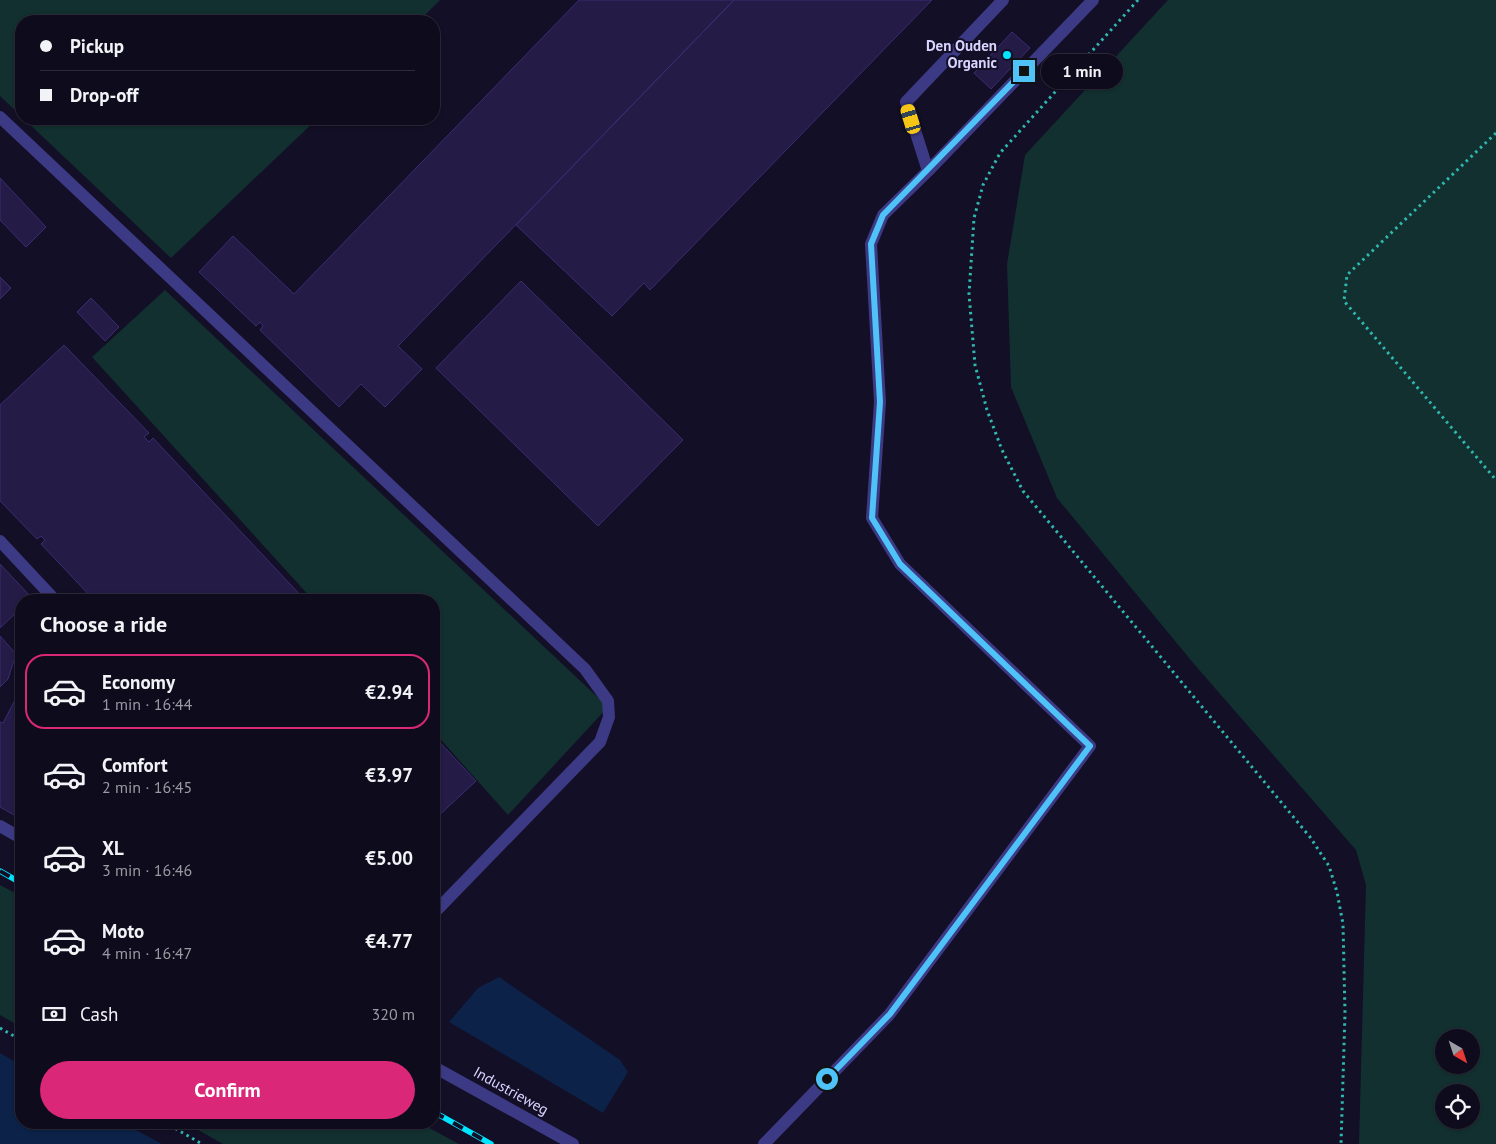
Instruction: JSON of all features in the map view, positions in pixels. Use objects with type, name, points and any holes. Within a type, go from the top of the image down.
[{"type":"street","points":[[928,171],[906,102],[1002,0]]},
{"type":"street","points":[[764,1144],[890,1014],[1090,746],[900,564],[872,518],[880,402],[871,244],[883,215],[1093,0]]},
{"type":"street","points":[[0,117],[585,668],[608,702],[610,717],[600,742],[440,908]]},
{"type":"street","points":[[0,541],[50,594]]},
{"type":"street","points":[[0,826],[15,835]]},
{"type":"street","name":"Industrieweg","points":[[440,1070],[573,1144]]},
{"type":"path","points":[[1138,0],[1000,153],[983,185],[974,218],[970,294],[975,365],[987,410],[1002,450],[1023,492],[1310,838],[1329,866],[1337,892],[1343,924],[1345,1013],[1341,1144]]},
{"type":"path","points":[[1496,133],[1347,275],[1344,301],[1496,480]]},
{"type":"path","points":[[0,1028],[15,1037]]},
{"type":"path","points":[[176,1129],[202,1144]]},
{"type":"green space","points":[[0,0],[440,0],[425,15],[15,15],[15,110],[0,96]]},
{"type":"green space","points":[[1168,0],[1496,0],[1496,1144],[1359,1144],[1366,885],[1356,850],[1194,664],[1057,498],[1011,387],[1007,264],[1025,155]]},
{"type":"green space","points":[[30,125],[311,125],[171,258]]},
{"type":"green space","points":[[165,290],[608,707],[508,815],[440,739],[440,594],[308,594],[92,357]]},
{"type":"green space","points":[[0,885],[15,893],[15,1024],[0,1015]]},
{"type":"green space","points":[[197,1129],[431,1129],[459,1144],[223,1144]]},
{"type":"water","points":[[499,977],[620,1060],[628,1072],[603,1113],[449,1022],[478,988]]},
{"type":"water","points":[[0,1053],[15,1062],[15,1129],[134,1129],[162,1144],[0,1144]]},
{"type":"building","points":[[579,0],[734,0],[398,346],[422,369],[385,407],[361,384],[339,407],[260,330],[263,326],[260,322],[256,326],[199,272],[233,236],[294,294]]},
{"type":"building","points":[[734,0],[932,0],[650,290],[644,283],[612,316],[516,225]]},
{"type":"building","points":[[1012,32],[1030,48],[991,89],[974,73]]},
{"type":"building","points":[[0,178],[46,227],[26,247],[0,220]]},
{"type":"building","points":[[0,277],[11,288],[0,299]]},
{"type":"building","points":[[521,281],[683,440],[598,526],[436,368]]},
{"type":"building","points":[[91,298],[119,327],[105,341],[77,312]]},
{"type":"building","points":[[64,345],[149,433],[144,437],[149,442],[153,438],[299,594],[88,594],[41,544],[45,540],[41,536],[37,539],[0,501],[0,405]]},
{"type":"building","points":[[0,564],[28,594],[15,594],[15,614],[0,628]]},
{"type":"building","points":[[0,636],[15,653],[15,657],[8,679],[0,687]]},
{"type":"building","points":[[15,700],[15,816],[0,807],[0,722],[3,723]]},
{"type":"building","points":[[440,742],[476,781],[440,814]]},
{"type":"railway","points":[[0,871],[15,880]]},
{"type":"railway","points":[[440,1115],[491,1144]]},
{"type":"place","name":"Den Ouden Organic","points":[[1007,55]]},
{"type":"route","points":[[827,1079],[890,1014],[1090,746],[900,564],[872,518],[880,402],[871,244],[883,215],[1024,71]]}]
